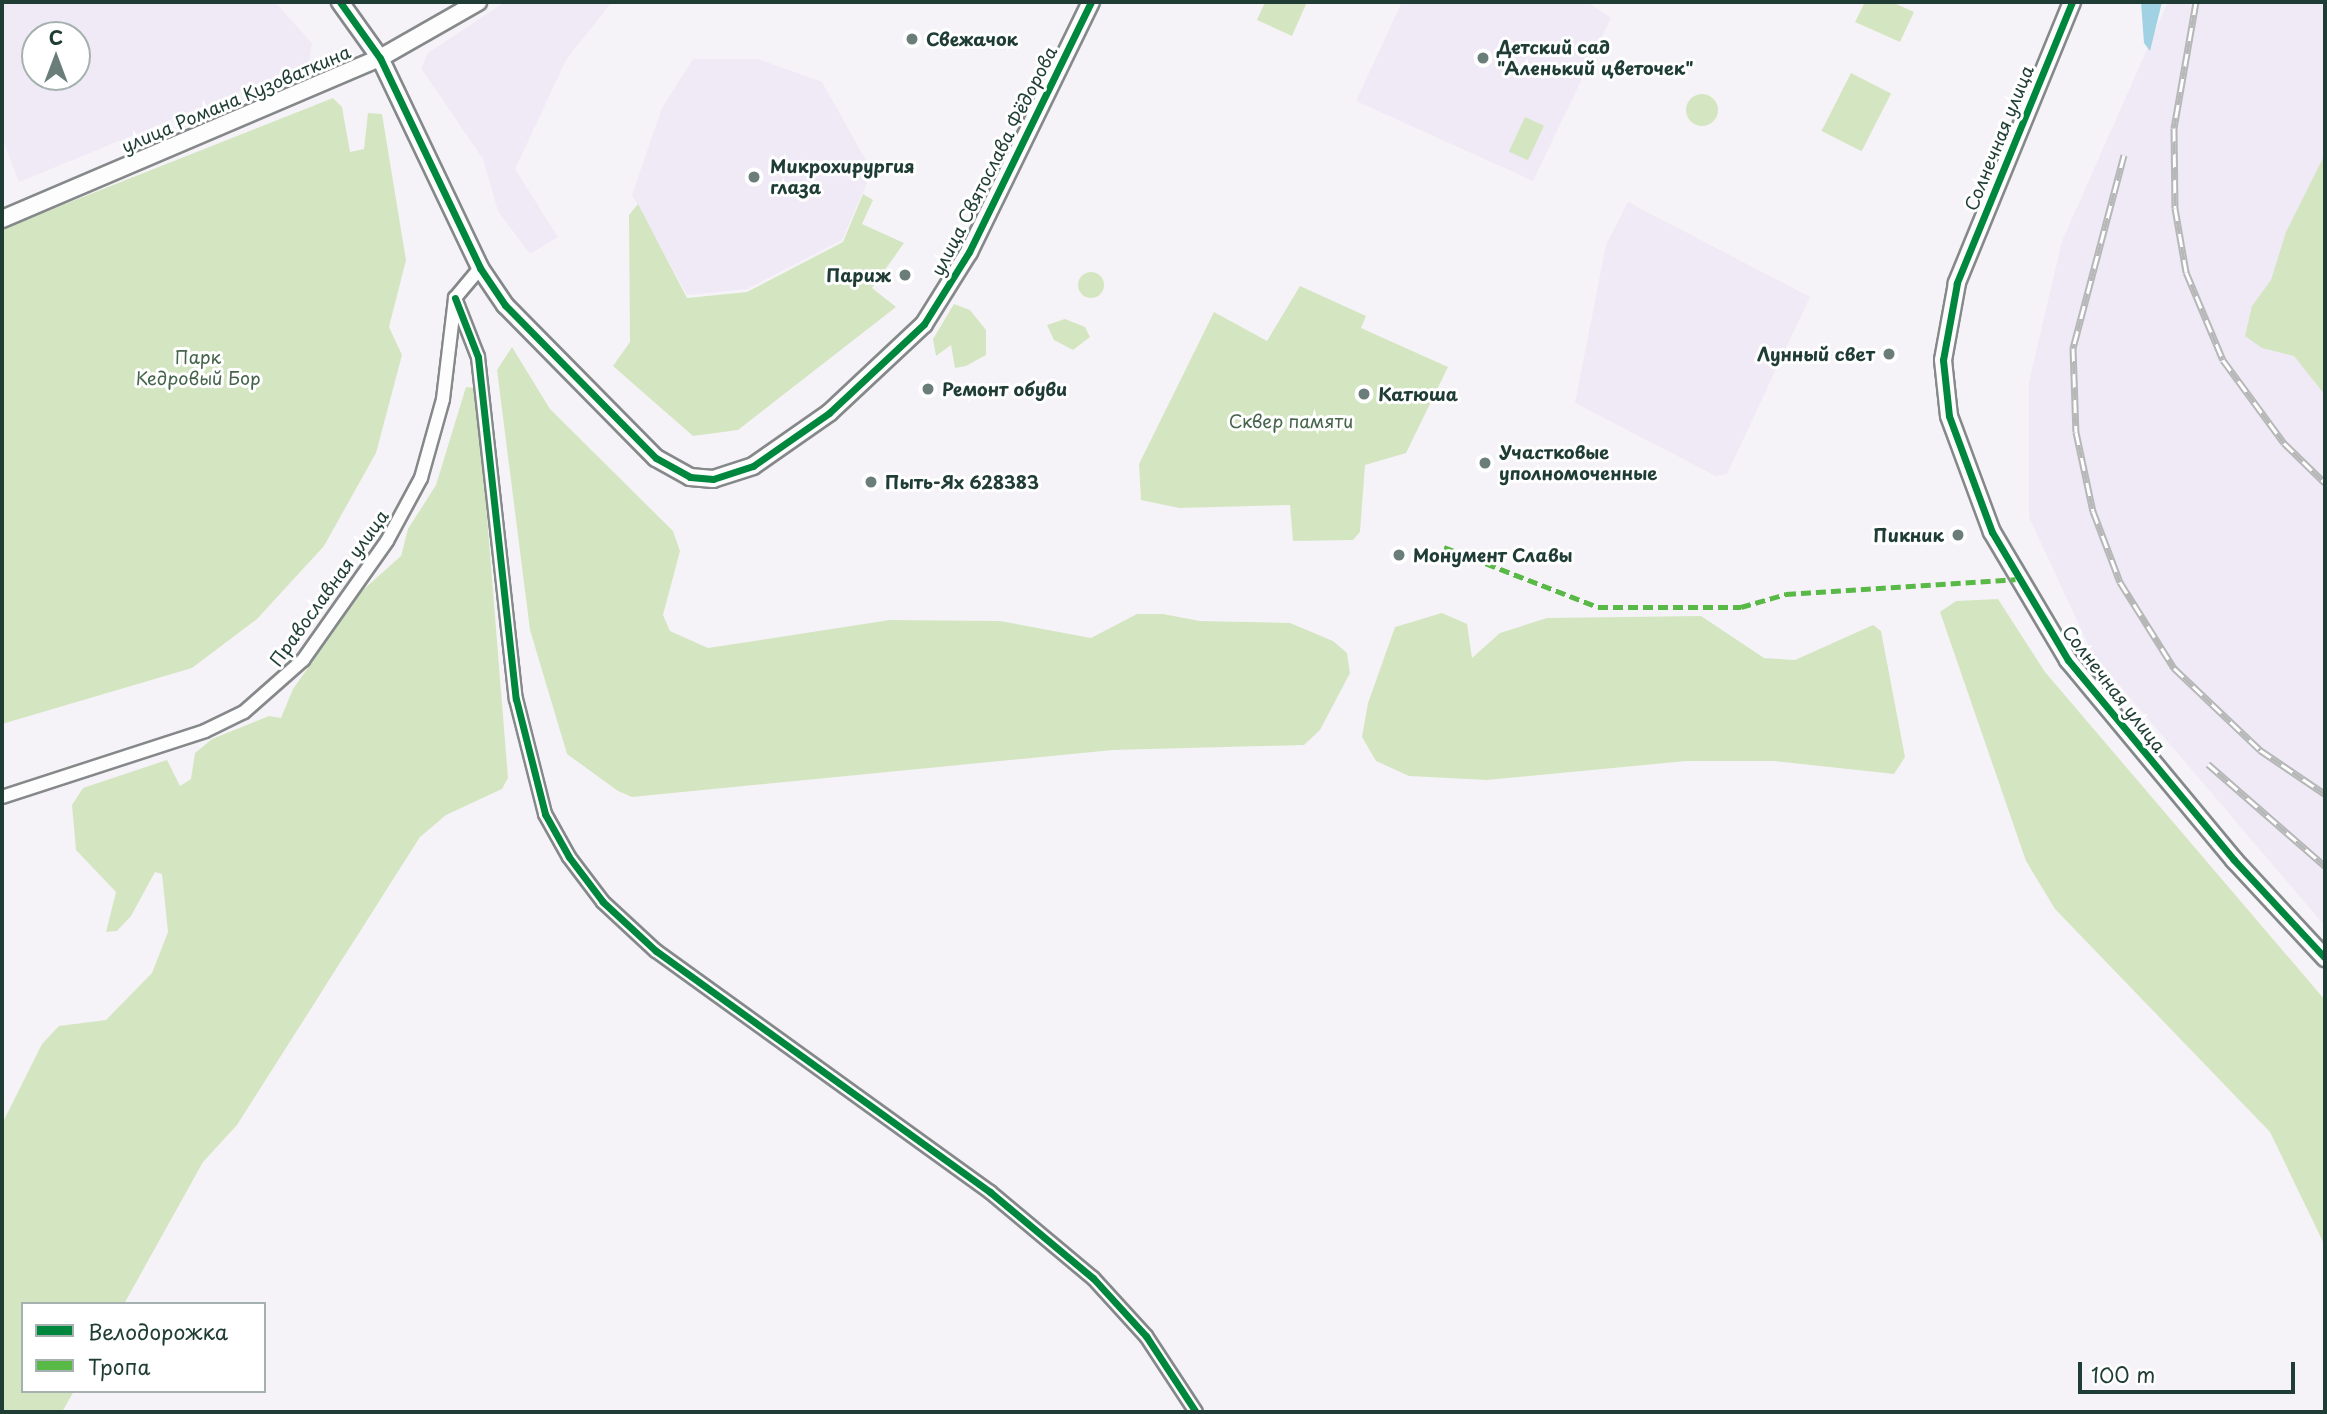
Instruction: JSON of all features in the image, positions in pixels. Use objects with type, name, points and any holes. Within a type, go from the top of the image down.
[{"type":"street","name":"улица Святослава Фёдорова","points":[[340,2],[380,58],[480,268],[521,323],[656,458],[690,477],[734,475],[830,413],[924,324],[969,252],[1091,2]]},
{"type":"street","name":"улица Романа Кузоваткина","points":[[2,219],[380,58],[478,2]]},
{"type":"street","name":"Солнечная улица","points":[[2072,2],[1957,283],[1943,360],[1949,416],[1992,532],[2068,660],[2234,860],[2325,958]]},
{"type":"street","points":[[480,268],[455,298],[478,357],[516,699],[545,814],[578,870],[656,951],[990,1192],[1093,1278],[1146,1336],[1196,1412]]},
{"type":"street","name":"Православная улица","points":[[2,797],[205,731],[244,712],[303,660],[387,541],[421,478],[443,399],[455,298]]},
{"type":"shaded area","points":[[2,2],[275,2],[312,43],[309,63],[19,182],[2,138]]},
{"type":"shaded area","points":[[505,2],[612,2],[566,60],[515,169],[558,237],[530,254],[498,211],[483,159],[421,68],[428,53]]},
{"type":"shaded area","name":"Детский сад \"Аленький цветочек\"","points":[[1402,2],[1587,2],[1611,18],[1533,181],[1356,101]]},
{"type":"shaded area","points":[[2168,2],[2325,2],[2325,926],[2092,653],[2029,517],[2029,382],[2062,241]]},
{"type":"shaded area","name":"Микрохирургия глаза","points":[[693,59],[758,59],[822,82],[872,171],[842,240],[747,289],[687,295],[632,195],[662,108]]},
{"type":"shaded area","points":[[1628,202],[1810,297],[1727,474],[1716,476],[1575,403],[1606,245]]},
{"type":"green space","points":[[1265,2],[1307,2],[1292,36],[1257,20]]},
{"type":"green space","points":[[1865,2],[1892,2],[1914,12],[1900,42],[1855,22]]},
{"type":"green space","points":[[1851,73],[1891,93],[1862,151],[1821,131]]},
{"type":"green space","points":[[1702,94],[1714,98],[1718,110],[1714,122],[1702,126],[1690,122],[1686,110],[1690,98]]},
{"type":"green space","name":"Парк Кедровый Бор","points":[[333,98],[342,107],[350,152],[364,149],[368,113],[382,114],[406,260],[389,327],[402,355],[376,453],[324,546],[257,619],[192,668],[2,724],[2,229]]},
{"type":"green space","points":[[1525,117],[1544,126],[1528,160],[1509,151]]},
{"type":"green space","points":[[2325,154],[2325,395],[2294,356],[2262,348],[2245,336],[2252,306],[2271,280],[2286,232]]},
{"type":"green space","points":[[863,194],[873,200],[862,224],[904,243],[872,288],[896,307],[738,430],[693,436],[613,366],[630,342],[629,215],[638,204],[687,298],[747,292],[843,242]]},
{"type":"green space","points":[[1091,272],[1100,276],[1104,285],[1100,294],[1091,298],[1082,294],[1078,285],[1082,276]]},
{"type":"green space","name":"Сквер памяти","points":[[1300,286],[1366,316],[1361,328],[1448,367],[1406,453],[1365,465],[1360,532],[1353,540],[1293,541],[1290,505],[1179,508],[1141,500],[1139,464],[1214,312],[1267,341]]},
{"type":"green space","points":[[954,304],[970,310],[986,330],[986,355],[966,366],[955,368],[951,345],[936,356],[933,339]]},
{"type":"green space","points":[[1065,319],[1085,327],[1090,337],[1073,350],[1054,340],[1047,325]]},
{"type":"green space","points":[[512,347],[550,409],[673,531],[680,551],[663,615],[670,631],[708,648],[890,620],[1000,621],[1091,638],[1137,614],[1163,614],[1200,621],[1290,623],[1333,641],[1347,653],[1350,673],[1320,730],[1304,745],[1113,750],[632,797],[618,791],[567,754],[530,630],[497,370]]},
{"type":"green space","points":[[466,387],[475,388],[508,778],[502,789],[446,815],[420,837],[237,1125],[203,1162],[125,1302],[21,1302],[21,1393],[73,1393],[62,1412],[2,1412],[2,1124],[42,1044],[59,1026],[106,1020],[152,973],[168,932],[162,874],[155,872],[131,916],[117,931],[106,932],[116,892],[76,850],[72,805],[83,788],[167,760],[180,786],[191,779],[195,753],[212,739],[269,716],[281,718],[293,689],[363,590],[401,556],[408,529],[436,485]]},
{"type":"green space","points":[[1998,599],[2045,672],[2325,1000],[2325,1246],[2270,1132],[2055,909],[2026,861],[1940,612],[1956,601]]},
{"type":"green space","points":[[1442,613],[1467,624],[1472,658],[1500,633],[1547,618],[1701,616],[1764,658],[1795,660],[1873,625],[1881,631],[1905,757],[1894,774],[1774,761],[1686,761],[1487,780],[1409,776],[1376,761],[1362,737],[1368,703],[1395,627]]},
{"type":"water","points":[[2141,2],[2162,2],[2150,51],[2144,43]]},
{"type":"railway","points":[[2196,2],[2174,128],[2175,208],[2186,272],[2223,360],[2284,443],[2325,483]]},
{"type":"railway","points":[[2124,155],[2073,348],[2076,432],[2093,511],[2120,582],[2174,668],[2260,750],[2325,794]]},
{"type":"railway","points":[[2208,764],[2325,866]]},
{"type":"marked path","points":[[1444,547],[1598,607],[1741,607],[1786,594],[2016,579]]},
{"type":"cycle path","points":[[340,2],[380,58],[480,268],[505,305],[656,458],[690,477],[713,479],[753,466],[829,413],[924,324],[969,252],[1091,2]]},
{"type":"cycle path","points":[[2072,2],[1957,283],[1943,360],[1949,416],[1992,532],[2068,660],[2234,860],[2325,958]]},
{"type":"cycle path","points":[[455,298],[478,357],[516,699],[545,814],[569,857],[603,902],[656,951],[990,1192],[1093,1278],[1146,1336],[1196,1412]]},
{"type":"place","name":"Свежачок","points":[[912,39]]},
{"type":"place","name":"Детский сад \"Аленький цветочек\"","points":[[1483,58]]},
{"type":"place","name":"Микрохирургия глаза","points":[[754,177]]},
{"type":"place","name":"Париж","points":[[905,275]]},
{"type":"place","name":"Лунный свет","points":[[1889,354]]},
{"type":"place","name":"Ремонт обуви","points":[[928,389]]},
{"type":"place","name":"Катюша","points":[[1364,394]]},
{"type":"place","name":"Участковые уполномоченные","points":[[1485,463]]},
{"type":"place","name":"Пыть-Ях 628383","points":[[871,482]]},
{"type":"place","name":"Пикник","points":[[1958,535]]},
{"type":"place","name":"Монумент Славы","points":[[1399,555]]}]
